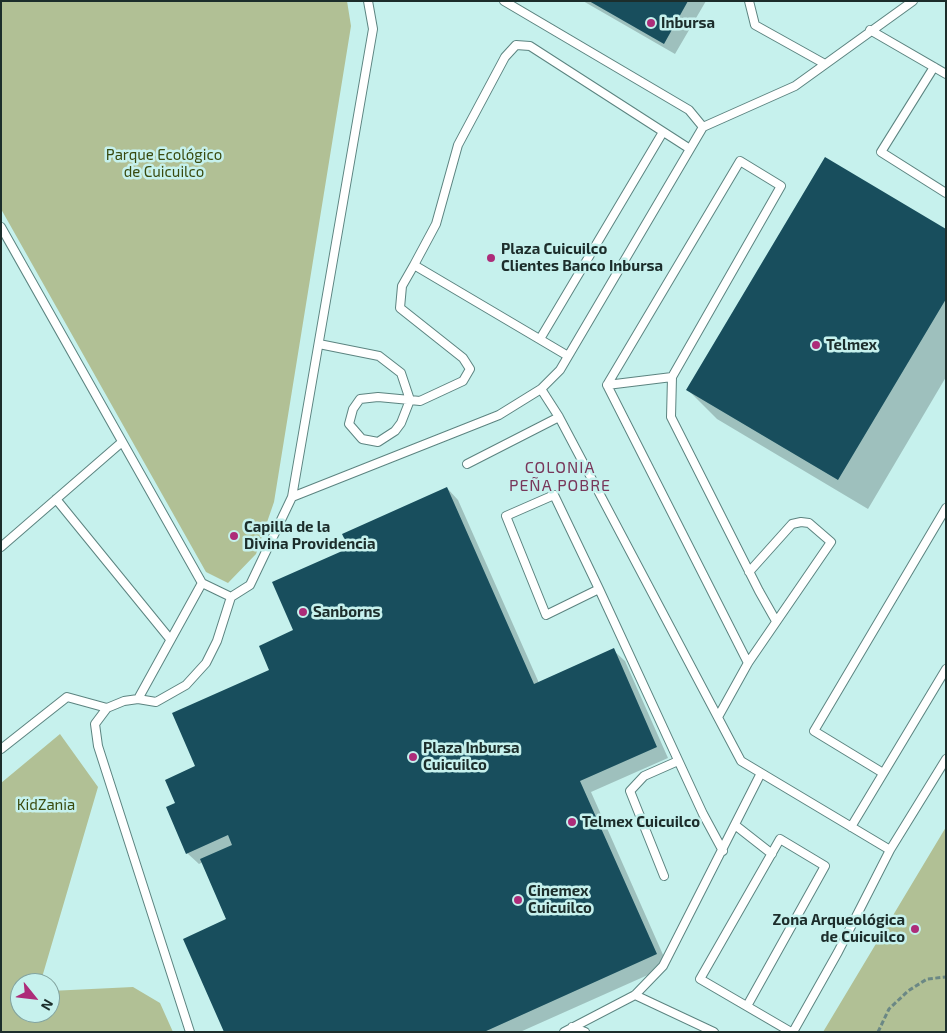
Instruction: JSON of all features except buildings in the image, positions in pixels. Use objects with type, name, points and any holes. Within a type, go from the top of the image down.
[{"type":"lane","points":[[190,1032],[98,746],[95,724],[108,708],[124,701],[138,699],[156,702],[186,685],[206,663],[217,641],[231,597],[250,584],[292,497],[373,29],[368,1]]},
{"type":"lane","points":[[504,1],[689,110],[702,128]]},
{"type":"lane","points":[[749,1],[755,25],[825,64]]},
{"type":"lane","points":[[292,497],[499,415],[542,389],[560,370],[702,128],[795,86],[912,1]]},
{"type":"lane","points":[[870,30],[946,74]]},
{"type":"lane","points":[[319,344],[379,356],[402,373],[410,400],[395,431],[378,442],[362,439],[349,424],[353,410],[360,399],[378,397],[410,400],[420,401],[463,381],[470,370],[463,358],[400,308],[402,286],[436,224],[458,144],[505,57],[516,45],[530,46],[690,149]]},
{"type":"lane","points":[[934,68],[881,152],[946,193]]},
{"type":"lane","points":[[540,340],[663,132]]},
{"type":"lane","points":[[607,385],[740,161],[781,186],[672,377],[672,417],[749,572],[776,621]]},
{"type":"lane","points":[[1,227],[202,583],[231,597]]},
{"type":"lane","points":[[414,265],[568,356]]},
{"type":"lane","points":[[607,385],[672,377]]},
{"type":"lane","points":[[607,385],[748,663]]},
{"type":"lane","points":[[542,389],[559,417],[741,761],[890,850]]},
{"type":"lane","points":[[467,464],[559,417]]},
{"type":"lane","points":[[1,547],[122,442]]},
{"type":"lane","points":[[599,589],[546,615],[506,516],[554,495],[599,589],[703,814],[723,851]]},
{"type":"lane","points":[[56,499],[170,639]]},
{"type":"lane","points":[[883,773],[814,731],[946,508]]},
{"type":"lane","points":[[718,717],[748,663],[831,542],[809,523],[792,524],[749,572]]},
{"type":"lane","points":[[138,699],[202,583]]},
{"type":"lane","points":[[851,827],[946,670]]},
{"type":"lane","points":[[1,749],[67,697],[108,708]]},
{"type":"lane","points":[[747,1006],[825,866],[780,840],[700,979],[792,1032],[838,952],[890,850],[946,759]]},
{"type":"lane","points":[[664,876],[630,791],[644,776],[678,761]]},
{"type":"lane","points":[[564,1032],[635,995],[663,966],[761,773]]},
{"type":"lane","points":[[735,826],[772,854]]},
{"type":"lane","points":[[635,995],[714,1032]]},
{"type":"lane","points":[[572,1027],[585,1032]]},
{"type":"path","points":[[878,1032],[889,1010],[908,991],[927,979],[946,976]]},
{"type":"green space","name":"Parque Ecológico de Cuicuilco","points":[[1,1],[347,1],[351,26],[274,502],[256,554],[228,583],[206,572],[1,209]]},
{"type":"green space","name":"KidZania","points":[[60,734],[98,787],[43,973],[10,973],[10,1023],[60,1023],[60,991],[133,987],[160,1003],[173,1032],[1,1032],[1,783]]},
{"type":"green space","name":"Zona Arqueológica de Cuicuilco","points":[[946,827],[946,1032],[823,1032]]},
{"type":"place","name":"Inbursa","points":[[651,23]]},
{"type":"place","name":"Plaza Cuicuilco Clientes Banco Inbursa","points":[[491,258]]},
{"type":"place","name":"Telmex","points":[[816,345]]},
{"type":"place","name":"Capilla de la Divina Providencia","points":[[234,536]]},
{"type":"place","name":"Sanborns","points":[[303,612]]},
{"type":"place","name":"Plaza Inbursa Cuicuilco","points":[[413,757]]},
{"type":"place","name":"Telmex Cuicuilco","points":[[572,822]]},
{"type":"place","name":"Cinemex Cuicuilco","points":[[518,900]]},
{"type":"place","name":"Zona Arqueológica de Cuicuilco","points":[[915,929]]},
{"type":"district","name":"COLONIA PEÑA POBRE","points":[[560,477]]}]
